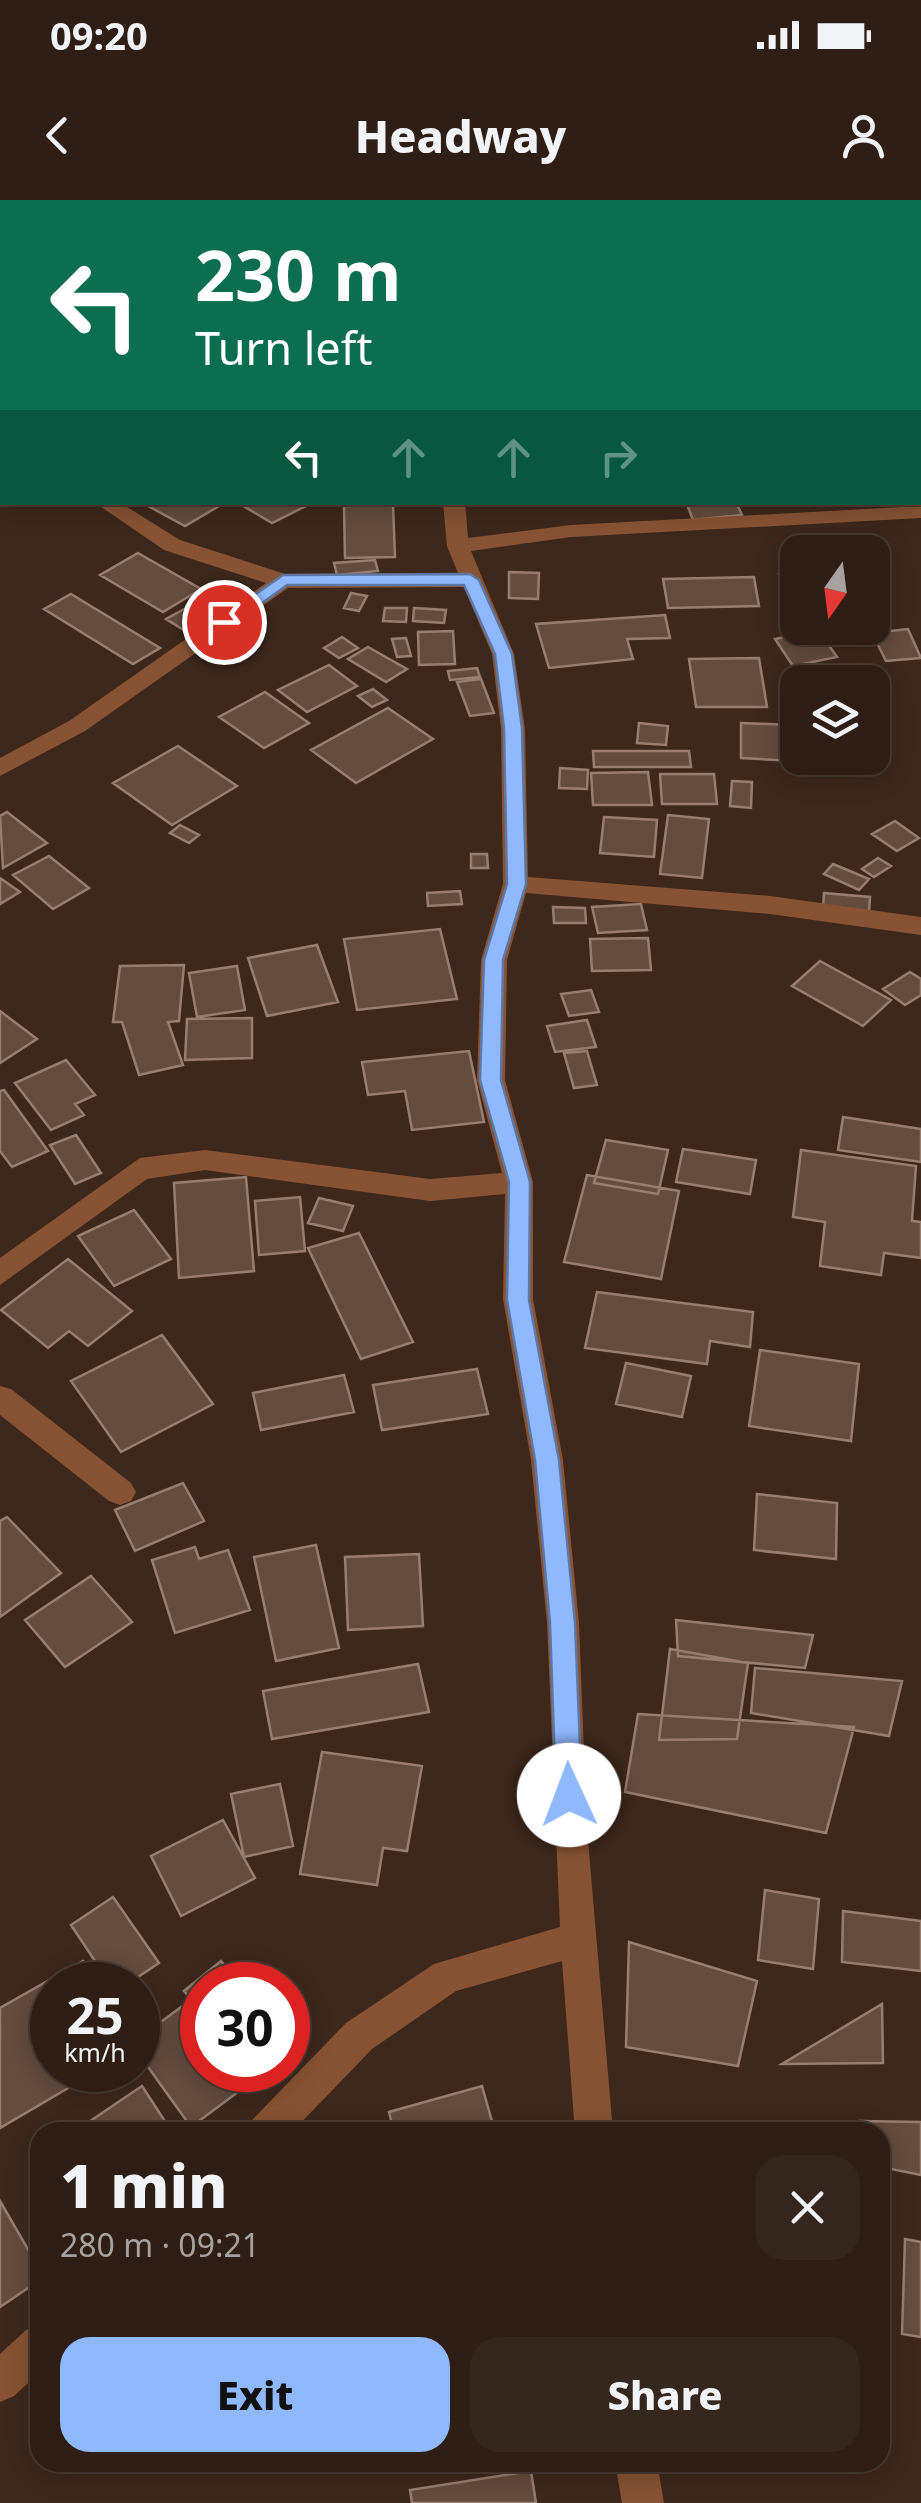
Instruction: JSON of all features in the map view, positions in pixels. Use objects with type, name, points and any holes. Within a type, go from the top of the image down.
[{"type":"street","points":[[109,505],[172,545],[283,580],[470,580]]},
{"type":"street","points":[[454,505],[458,546],[503,654],[513,728],[516,884],[494,960],[491,1080],[519,1182],[518,1300],[547,1460],[563,1623],[577,1940],[593,2122]]},
{"type":"street","points":[[458,546],[571,531],[921,512]]},
{"type":"street","points":[[0,768],[78,726],[283,580]]},
{"type":"street","points":[[516,884],[770,906],[921,926]]},
{"type":"street","points":[[0,1274],[140,1169],[205,1160],[430,1190],[519,1182]]},
{"type":"street","points":[[0,1398],[120,1492]]},
{"type":"street","points":[[276,2122],[359,2036],[448,1976],[577,1940]]},
{"type":"street","points":[[0,2382],[30,2354]]},
{"type":"street","points":[[638,2472],[644,2503]]},
{"type":"building","points":[[150,505],[221,505],[185,526]]},
{"type":"building","points":[[248,505],[306,506],[272,523],[245,507]]},
{"type":"building","points":[[393,505],[395,557],[345,558],[344,506]]},
{"type":"building","points":[[687,505],[737,505],[742,515],[693,520]]},
{"type":"building","points":[[138,553],[201,589],[163,612],[100,575]]},
{"type":"building","points":[[375,560],[378,571],[337,575],[334,563]]},
{"type":"building","points":[[509,572],[539,573],[538,599],[509,598]]},
{"type":"building","points":[[754,577],[759,606],[668,608],[663,579]]},
{"type":"building","points":[[351,593],[367,596],[359,611],[344,608]]},
{"type":"building","points":[[71,594],[160,648],[133,664],[44,609]]},
{"type":"building","points":[[201,600],[227,616],[192,635],[166,619]]},
{"type":"building","points":[[385,608],[407,608],[406,622],[383,621]]},
{"type":"building","points":[[414,608],[446,610],[444,623],[413,621]]},
{"type":"building","points":[[665,615],[670,638],[627,639],[633,659],[549,668],[536,624]]},
{"type":"building","points":[[908,629],[921,658],[886,661],[878,645],[890,645],[890,631]]},
{"type":"building","points":[[453,631],[455,664],[419,665],[418,632]]},
{"type":"building","points":[[342,637],[358,648],[339,658],[324,648]]},
{"type":"building","points":[[406,638],[411,656],[397,657],[392,639]]},
{"type":"building","points":[[780,638],[780,645],[829,645],[837,657],[792,665],[775,639]]},
{"type":"building","points":[[368,647],[407,669],[386,682],[348,659]]},
{"type":"building","points":[[759,658],[767,707],[696,707],[689,659]]},
{"type":"building","points":[[329,665],[357,686],[307,712],[278,690]]},
{"type":"building","points":[[477,668],[480,677],[450,680],[448,671]]},
{"type":"building","points":[[481,679],[494,713],[470,716],[457,682]]},
{"type":"building","points":[[373,689],[387,700],[372,707],[358,696]]},
{"type":"building","points":[[265,692],[309,723],[264,748],[219,717]]},
{"type":"building","points":[[388,708],[433,739],[356,783],[311,750]]},
{"type":"building","points":[[639,723],[668,726],[666,745],[637,743]]},
{"type":"building","points":[[741,723],[780,725],[780,760],[741,758]]},
{"type":"building","points":[[178,746],[237,786],[172,825],[113,783]]},
{"type":"building","points":[[593,751],[689,751],[691,767],[594,767]]},
{"type":"building","points":[[560,768],[588,770],[587,789],[559,788]]},
{"type":"building","points":[[648,772],[652,805],[593,805],[591,773]]},
{"type":"building","points":[[660,774],[714,774],[717,804],[662,804]]},
{"type":"building","points":[[732,781],[752,782],[751,808],[730,806]]},
{"type":"building","points":[[7,812],[47,843],[3,868],[0,816]]},
{"type":"building","points":[[668,815],[709,819],[702,878],[660,874]]},
{"type":"building","points":[[604,817],[657,820],[654,857],[600,853]]},
{"type":"building","points":[[895,821],[919,838],[897,851],[872,834]]},
{"type":"building","points":[[180,825],[199,835],[189,843],[170,833]]},
{"type":"building","points":[[471,854],[487,854],[488,868],[471,868]]},
{"type":"building","points":[[49,856],[89,888],[53,909],[13,875]]},
{"type":"building","points":[[878,858],[891,866],[874,877],[862,869]]},
{"type":"building","points":[[833,864],[869,879],[859,890],[824,874]]},
{"type":"building","points":[[0,878],[20,892],[0,904]]},
{"type":"building","points":[[460,891],[462,904],[428,906],[427,893]]},
{"type":"building","points":[[824,893],[870,897],[869,913],[823,909]]},
{"type":"building","points":[[641,904],[647,930],[598,933],[592,907]]},
{"type":"building","points":[[553,907],[585,908],[586,923],[554,923]]},
{"type":"building","points":[[440,929],[457,999],[357,1010],[344,939]]},
{"type":"building","points":[[648,938],[651,970],[592,971],[590,939]]},
{"type":"building","points":[[317,945],[338,1002],[267,1016],[248,958]]},
{"type":"building","points":[[820,961],[891,1000],[863,1026],[792,986]]},
{"type":"building","points":[[184,965],[179,1021],[168,1022],[183,1065],[139,1075],[122,1022],[113,1022],[120,966]]},
{"type":"building","points":[[237,966],[245,1010],[197,1017],[189,973]]},
{"type":"building","points":[[910,972],[921,979],[921,995],[905,1005],[883,989]]},
{"type":"building","points":[[591,990],[599,1012],[569,1016],[561,994]]},
{"type":"building","points":[[0,1011],[37,1039],[0,1063]]},
{"type":"building","points":[[252,1018],[252,1058],[185,1060],[187,1019]]},
{"type":"building","points":[[587,1020],[596,1047],[555,1052],[547,1026]]},
{"type":"building","points":[[469,1051],[484,1122],[412,1130],[405,1091],[368,1095],[362,1062]]},
{"type":"building","points":[[587,1051],[597,1085],[574,1088],[564,1053]]},
{"type":"building","points":[[66,1060],[95,1095],[75,1104],[84,1115],[51,1130],[15,1083]]},
{"type":"building","points":[[4,1090],[48,1151],[12,1167],[0,1151],[0,1091]]},
{"type":"building","points":[[843,1117],[921,1129],[921,1162],[838,1150]]},
{"type":"building","points":[[76,1135],[101,1173],[75,1184],[50,1145]]},
{"type":"building","points":[[606,1140],[668,1150],[658,1194],[594,1183]]},
{"type":"building","points":[[683,1149],[756,1160],[750,1194],[676,1182]]},
{"type":"building","points":[[801,1150],[916,1166],[912,1221],[921,1222],[921,1258],[884,1253],[881,1275],[820,1266],[825,1222],[793,1217]]},
{"type":"building","points":[[587,1175],[679,1191],[661,1279],[564,1262]]},
{"type":"building","points":[[246,1177],[254,1271],[179,1278],[174,1183]]},
{"type":"building","points":[[300,1197],[305,1251],[259,1255],[255,1201]]},
{"type":"building","points":[[319,1198],[353,1206],[343,1231],[308,1223]]},
{"type":"building","points":[[134,1210],[171,1259],[114,1286],[78,1236]]},
{"type":"building","points":[[359,1233],[413,1342],[361,1359],[308,1248]]},
{"type":"building","points":[[68,1259],[132,1311],[88,1346],[69,1331],[48,1348],[1,1310]]},
{"type":"building","points":[[597,1292],[753,1312],[750,1347],[710,1341],[707,1364],[585,1348]]},
{"type":"building","points":[[162,1335],[213,1404],[121,1452],[71,1381]]},
{"type":"building","points":[[760,1350],[859,1364],[851,1441],[749,1426]]},
{"type":"building","points":[[626,1363],[691,1376],[682,1417],[616,1404]]},
{"type":"building","points":[[477,1369],[488,1414],[382,1430],[373,1385]]},
{"type":"building","points":[[344,1375],[354,1412],[261,1430],[253,1393]]},
{"type":"building","points":[[183,1483],[204,1521],[135,1551],[115,1510]]},
{"type":"building","points":[[757,1494],[837,1503],[836,1559],[754,1550]]},
{"type":"building","points":[[7,1517],[61,1573],[0,1617],[0,1521]]},
{"type":"building","points":[[316,1545],[339,1648],[276,1661],[254,1557]]},
{"type":"building","points":[[195,1547],[199,1559],[228,1550],[250,1610],[175,1633],[152,1560]]},
{"type":"building","points":[[419,1554],[423,1626],[348,1630],[345,1557]]},
{"type":"building","points":[[91,1576],[132,1622],[65,1667],[25,1620]]},
{"type":"building","points":[[676,1620],[813,1635],[805,1668],[678,1656]]},
{"type":"building","points":[[670,1649],[748,1663],[737,1739],[659,1740]]},
{"type":"building","points":[[418,1664],[429,1712],[272,1739],[263,1691]]},
{"type":"building","points":[[755,1668],[902,1681],[889,1736],[751,1713]]},
{"type":"building","points":[[638,1714],[854,1727],[826,1833],[625,1792]]},
{"type":"building","points":[[322,1752],[422,1766],[407,1851],[383,1848],[377,1885],[300,1874]]},
{"type":"building","points":[[280,1784],[293,1846],[244,1857],[231,1794]]},
{"type":"building","points":[[223,1820],[255,1878],[181,1916],[151,1856]]},
{"type":"building","points":[[765,1890],[819,1899],[813,1969],[758,1960]]},
{"type":"building","points":[[113,1897],[158,1962],[96,1962],[71,1925]]},
{"type":"building","points":[[843,1911],[921,1921],[921,1971],[842,1962]]},
{"type":"building","points":[[629,1942],[757,1981],[738,2066],[626,2047]]},
{"type":"building","points":[[30,1991],[30,2092],[61,2092],[0,2128],[0,2008]]},
{"type":"building","points":[[882,2004],[883,2063],[782,2064]]},
{"type":"building","points":[[180,2008],[180,2092],[238,2092],[198,2122],[187,2122],[160,2084],[160,2023]]},
{"type":"building","points":[[482,2086],[492,2122],[392,2122],[389,2112]]},
{"type":"building","points":[[133,2092],[146,2092],[165,2122],[89,2122]]},
{"type":"building","points":[[860,2121],[921,2122],[921,2175],[890,2169],[890,2122]]},
{"type":"building","points":[[0,2201],[30,2253],[30,2287],[0,2307]]},
{"type":"building","points":[[905,2239],[921,2242],[921,2337],[902,2334]]},
{"type":"building","points":[[531,2472],[536,2503],[412,2503],[410,2490]]},
{"type":"route","points":[[224,622],[283,580],[345,583],[470,580],[503,654],[513,728],[516,884],[494,960],[491,1080],[519,1182],[518,1300],[547,1460],[563,1623],[569,1795]]}]
